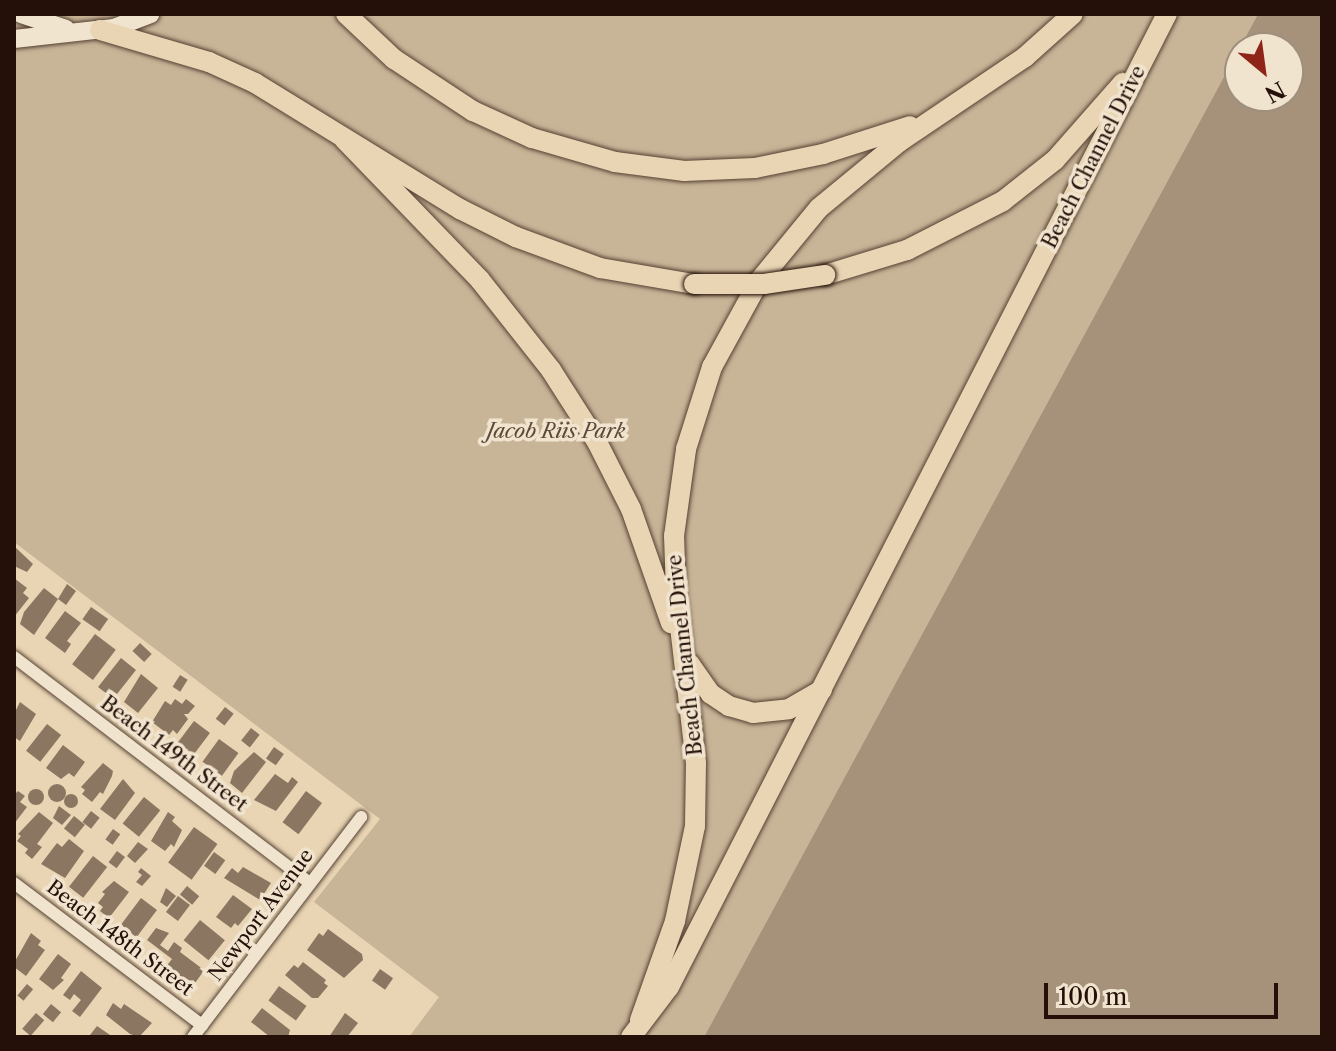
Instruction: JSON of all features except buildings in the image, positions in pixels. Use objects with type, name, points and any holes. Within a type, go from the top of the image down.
[{"type":"main road","points":[[346,14],[404,66],[473,111],[559,148],[637,166],[707,172],[778,165],[845,148],[933,118]]},
{"type":"main road","name":"Beach Channel Drive","points":[[636,1029],[675,921],[692,851],[696,763],[675,573],[678,493],[694,416],[721,347],[759,281],[819,208],[877,158],[1025,57],[1073,14]]},
{"type":"main road","name":"Beach Channel Drive","points":[[636,1029],[669,987],[1167,14]]},
{"type":"main road","points":[[100,30],[234,73],[278,95],[344,139],[479,219],[538,247],[622,274],[694,284],[773,283],[825,275],[917,246],[1003,201],[1037,175],[1074,141],[1105,106],[1149,47]]},
{"type":"main road","points":[[344,139],[480,280],[566,393],[631,509],[685,656],[711,694],[741,711],[778,712],[801,704],[823,689]]},
{"type":"street","points":[[21,14],[73,31]]},
{"type":"street","points":[[14,39],[100,30],[150,14]]},
{"type":"street","name":"Beach 149th Street","points":[[14,657],[310,883]]},
{"type":"street","name":"Newport Avenue","points":[[193,1037],[361,817]]},
{"type":"street","name":"Beach 148th Street","points":[[14,883],[202,1025]]},
{"type":"green space","name":"Jacob Riis Park","points":[[14,14],[1258,14],[1248,32],[1224,32],[1224,77],[704,1037],[409,1037],[439,997],[314,902],[380,819],[14,542]]},
{"type":"shaded area","points":[[1258,14],[1322,14],[1322,1037],[704,1037],[1224,77],[1224,112],[1304,112],[1304,32],[1248,32]]}]
